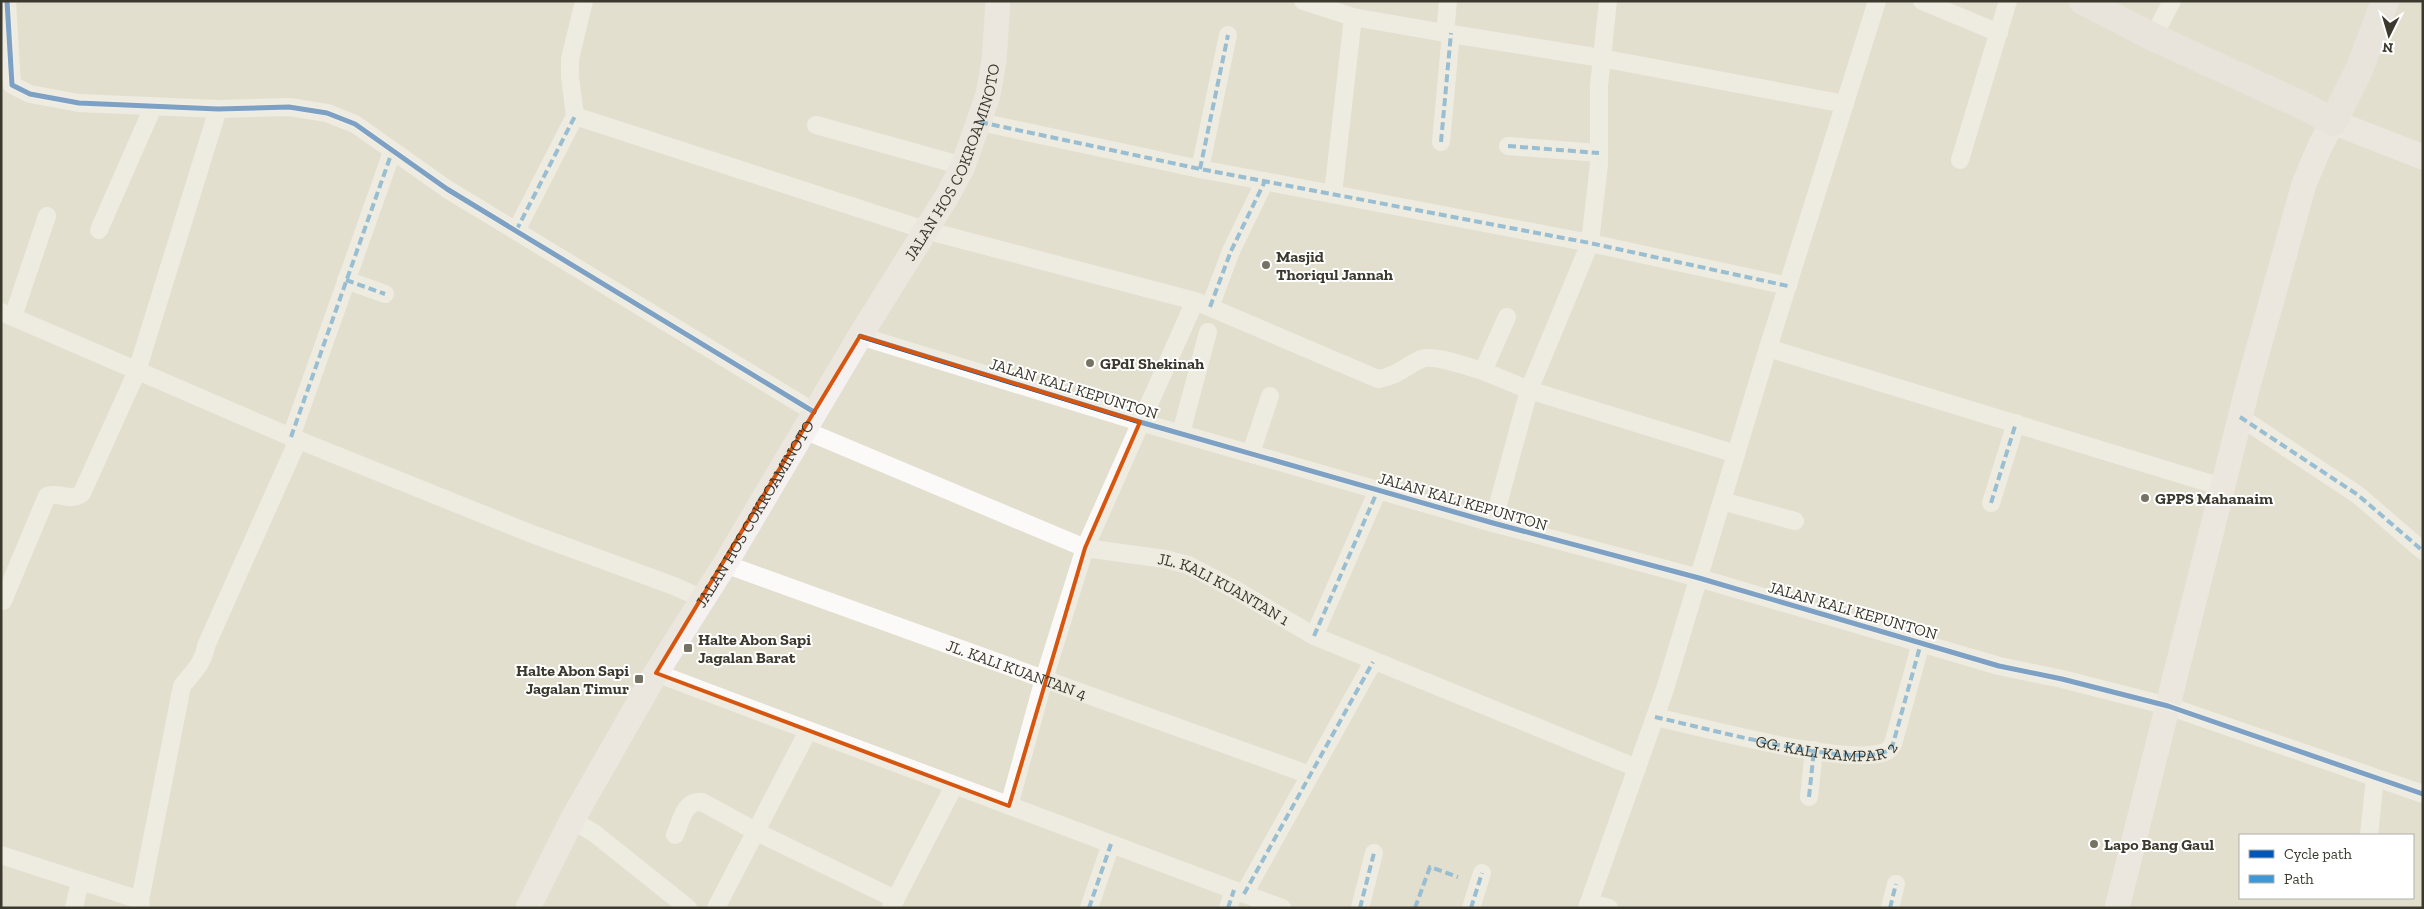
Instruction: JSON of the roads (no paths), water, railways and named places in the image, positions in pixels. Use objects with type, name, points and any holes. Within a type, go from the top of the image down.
[{"type":"main road","name":"JALAN HOS COKROAMINOTO","points":[[528,908],[572,820],[656,673],[703,599],[963,166],[980,122],[994,61],[998,1]]},
{"type":"main road","points":[[2083,1],[2153,37],[2332,122],[2423,157]]},
{"type":"main road","points":[[2117,908],[2241,413],[2304,184],[2321,144],[2359,70],[2385,1]]},
{"type":"street","points":[[7,1],[7,86]]},
{"type":"street","points":[[516,231],[575,116],[570,77],[570,59],[584,1]]},
{"type":"street","points":[[1303,1],[1335,6],[1353,17],[1601,58],[1845,104]]},
{"type":"street","points":[[1441,142],[1448,33],[1448,1]]},
{"type":"street","points":[[1493,523],[1529,390],[1590,243],[1599,153],[1601,58],[1608,1]]},
{"type":"street","points":[[1609,908],[1588,905],[1655,717],[1877,1]]},
{"type":"street","points":[[1922,1],[2001,28]]},
{"type":"street","points":[[1960,160],[2008,1]]},
{"type":"street","points":[[2153,37],[2172,1]]},
{"type":"street","points":[[1333,194],[1353,17]]},
{"type":"street","points":[[1200,169],[1228,35]]},
{"type":"street","name":"JL. KALI KUANTAN 1","points":[[7,86],[52,99],[153,107],[218,109],[289,106],[327,113],[355,124],[392,152],[809,421],[1085,548],[1165,559],[1188,565],[1236,590],[1314,636],[1373,662],[1637,768]]},
{"type":"street","points":[[99,230],[153,107]]},
{"type":"street","points":[[3,601],[47,496],[53,494],[70,498],[77,497],[82,493],[137,371],[218,109]]},
{"type":"street","points":[[575,116],[925,230],[1202,304],[1378,379],[1389,378],[1422,358],[1432,358],[1483,371],[1529,390],[1736,454]]},
{"type":"street","points":[[980,122],[1200,169],[1590,243],[1788,286]]},
{"type":"street","points":[[816,125],[963,166]]},
{"type":"street","points":[[1508,146],[1599,153]]},
{"type":"street","points":[[1,854],[80,880],[141,904],[182,686],[204,658],[206,646],[294,438],[346,280],[392,152]]},
{"type":"street","points":[[1009,806],[1044,679],[1085,548],[1140,422],[1231,251],[1265,181]]},
{"type":"street","points":[[47,216],[7,315],[294,438],[532,534],[674,586],[703,599]]},
{"type":"street","points":[[346,280],[385,294]]},
{"type":"street","points":[[1483,371],[1507,317]]},
{"type":"street","points":[[1181,433],[1208,332]]},
{"type":"street","name":"JALAN KALI KEPUNTON","points":[[860,336],[1140,422],[1493,523],[1699,578],[1999,666],[2062,679],[2168,706],[2423,794]]},
{"type":"street","points":[[1768,348],[2113,452],[2222,487]]},
{"type":"street","points":[[1251,453],[1270,396]]},
{"type":"street","points":[[2241,413],[2358,495],[2423,551]]},
{"type":"street","points":[[1991,504],[2016,423]]},
{"type":"street","points":[[1314,636],[1378,490]]},
{"type":"street","points":[[1722,501],[1795,522]]},
{"type":"street","name":"JL. KALI KUANTAN 4","points":[[724,564],[1310,774]]},
{"type":"street","name":"GG. KALI KAMPAR 2","points":[[1655,717],[1814,750],[1858,755],[1884,752],[1890,749],[1921,643]]},
{"type":"street","points":[[1228,908],[1310,774],[1373,662]]},
{"type":"street","points":[[656,673],[1282,908]]},
{"type":"street","points":[[716,908],[808,731]]},
{"type":"street","points":[[1809,797],[1814,750]]},
{"type":"street","points":[[2369,834],[2375,778]]},
{"type":"street","points":[[675,835],[688,805],[694,801],[702,802],[893,903],[954,786]]},
{"type":"street","points":[[572,820],[594,833],[688,908]]},
{"type":"street","points":[[1089,908],[1111,844]]},
{"type":"street","points":[[1360,908],[1374,853]]},
{"type":"street","points":[[1471,908],[1482,873]]},
{"type":"street","points":[[74,908],[80,880]]},
{"type":"street","points":[[1890,908],[1896,884]]},
{"type":"place","name":"Masjid Thoriqul Jannah","points":[[1266,265]]},
{"type":"place","name":"GPdI Shekinah","points":[[1090,363]]},
{"type":"place","name":"GPPS Mahanaim","points":[[2145,498]]},
{"type":"place","name":"Halte Abon Sapi Jagalan Barat","points":[[688,648]]},
{"type":"place","name":"Halte Abon Sapi Jagalan Timur","points":[[639,679]]},
{"type":"place","name":"Lapo Bang Gaul","points":[[2094,844]]}]
